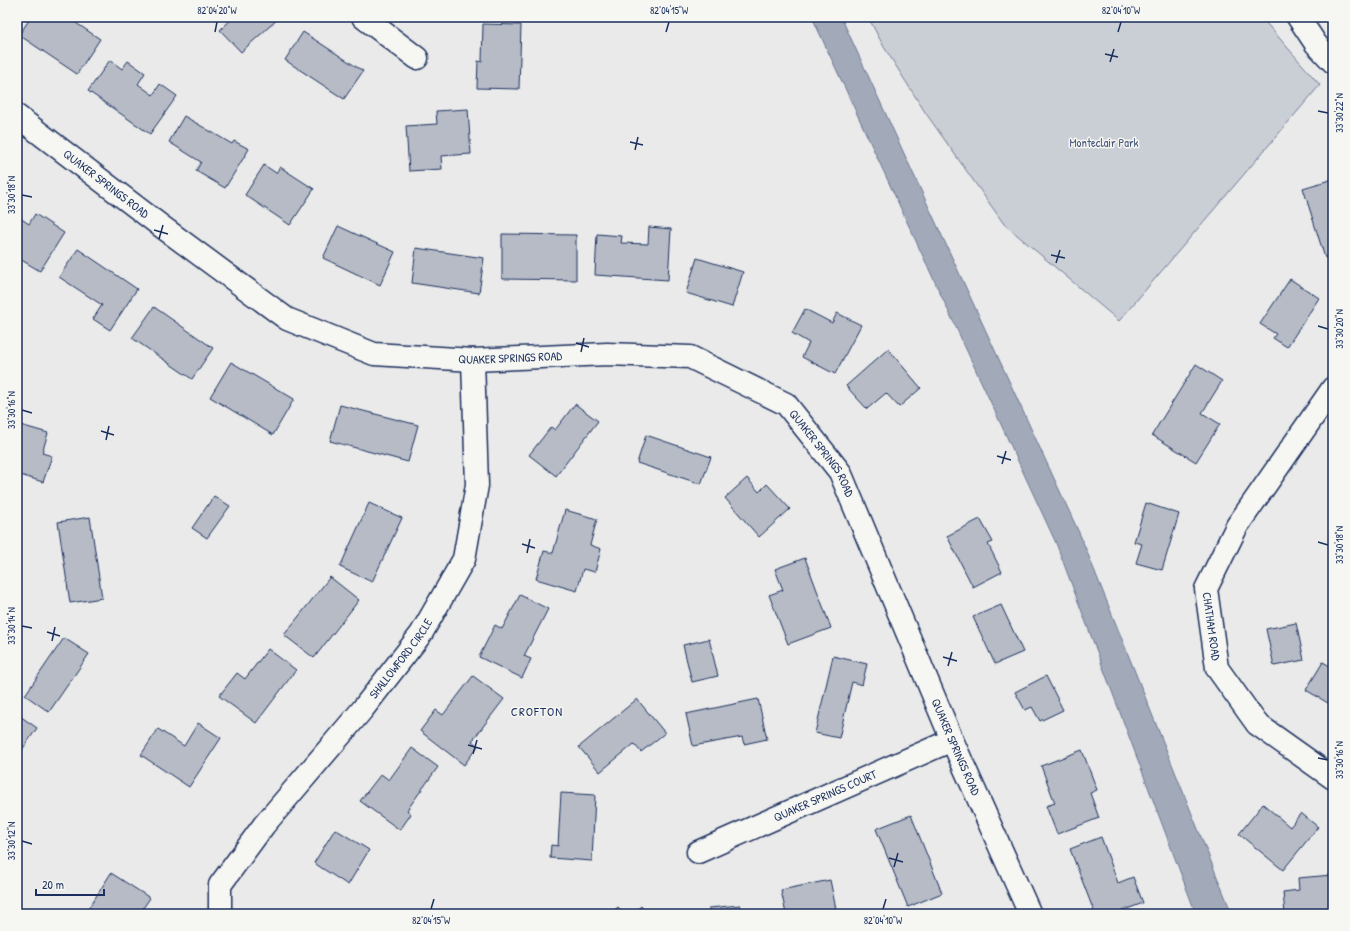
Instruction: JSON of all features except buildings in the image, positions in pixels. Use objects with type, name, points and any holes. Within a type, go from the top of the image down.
[{"type":"street","points":[[363,17],[417,58]]},
{"type":"street","points":[[1298,17],[1316,44],[1333,62]]},
{"type":"street","name":"QUAKER SPRINGS ROAD","points":[[17,116],[161,226],[287,319],[374,354],[473,360],[607,354],[690,357],[786,404],[840,472],[952,740],[1030,914]]},
{"type":"street","name":"SHALLOWFORD CIRCLE","points":[[220,914],[220,885],[264,825],[362,710],[421,634],[464,559],[478,485],[473,360]]},
{"type":"street","name":"CHATHAM ROAD","points":[[1333,388],[1237,526],[1206,589],[1217,668],[1257,724],[1333,778]]},
{"type":"street","name":"QUAKER SPRINGS COURT","points":[[698,852],[952,740]]},
{"type":"green space","name":"Monteclair Park","points":[[868,17],[1261,17],[1320,85],[1119,321],[1004,224],[925,112],[884,47]]},
{"type":"water","points":[[812,17],[841,17],[1081,537],[1232,914],[1196,914],[1056,543]]},
{"type":"district","name":"CROFTON","points":[[537,711]]}]
